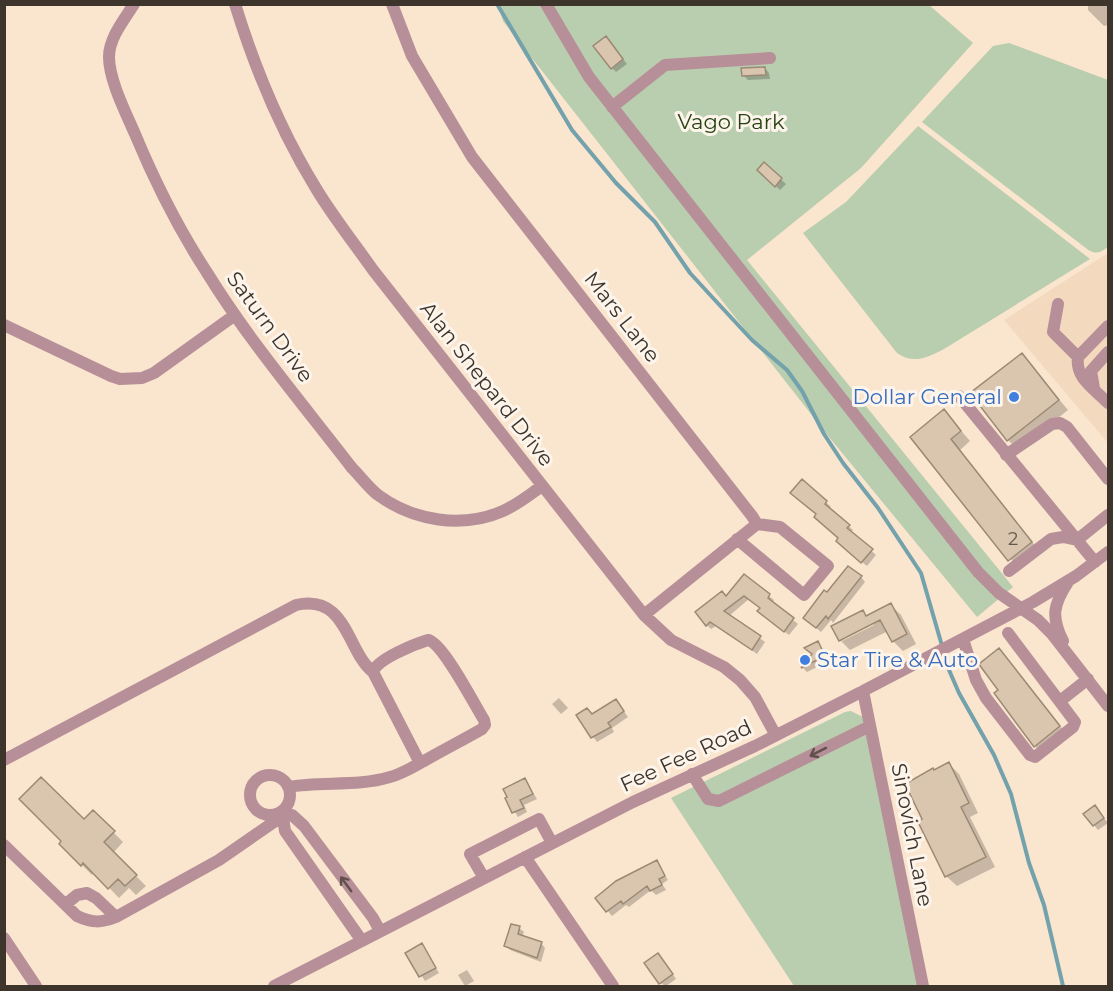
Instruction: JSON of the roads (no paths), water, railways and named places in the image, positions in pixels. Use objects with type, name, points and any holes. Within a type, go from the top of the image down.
[{"type":"street","name":"Saturn Drive","points":[[134,4],[116,33],[110,51],[110,67],[131,126],[167,204],[206,272],[235,315],[352,468],[388,501],[432,519],[463,521],[502,511],[542,486]]},
{"type":"street","name":"Alan Shepard Drive","points":[[235,4],[265,88],[285,132],[316,188],[373,270],[644,615],[671,640],[715,662],[740,680],[755,698],[776,734]]},
{"type":"street","name":"Mars Lane","points":[[392,4],[412,56],[472,157],[757,524]]},
{"type":"street","points":[[546,4],[589,77],[978,572],[999,593],[1038,620],[1072,658],[1108,706]]},
{"type":"street","points":[[612,107],[665,65],[770,58]]},
{"type":"street","points":[[1058,304],[1053,332],[1078,357]]},
{"type":"street","points":[[4,325],[93,368],[120,379],[131,379],[142,378],[154,373],[235,315]]},
{"type":"street","points":[[1108,326],[1078,357],[1077,364],[1081,376],[1108,403]]},
{"type":"street","points":[[1094,388],[1090,371],[1108,352]]},
{"type":"street","points":[[959,396],[1095,562]]},
{"type":"street","points":[[1006,455],[1052,424],[1060,423],[1067,427],[1108,480]]},
{"type":"street","points":[[1077,540],[1108,515]]},
{"type":"street","points":[[644,615],[737,539],[757,524],[780,527],[828,566],[804,595],[737,539]]},
{"type":"street","points":[[1008,571],[1051,539],[1063,537],[1077,540]]},
{"type":"street","name":"Fee Fee Road","points":[[274,987],[552,843],[863,691],[961,640],[1070,579],[1108,552]]},
{"type":"street","points":[[1070,579],[1058,600],[1054,613],[1056,624],[1072,658]]},
{"type":"street","points":[[4,760],[296,605],[314,604],[334,615],[345,628],[373,672],[420,763]]},
{"type":"street","points":[[961,640],[976,680],[986,698],[1030,755],[1035,756],[1073,728],[1075,722],[1008,633]]},
{"type":"street","points":[[288,787],[307,783],[363,782],[391,777],[482,729],[485,725],[439,646],[433,641],[417,643],[378,664],[373,672]]},
{"type":"street","points":[[1060,701],[1088,679]]},
{"type":"street","name":"Sinovich Lane","points":[[863,691],[923,987]]},
{"type":"street","points":[[692,774],[708,800],[719,801],[870,726]]},
{"type":"street","points":[[4,845],[77,916],[90,922],[102,922],[116,917],[219,860],[283,813],[290,800],[288,787],[279,778],[266,776],[255,782],[250,794],[254,806],[264,814],[283,813],[292,815],[304,826],[373,918],[380,931]]},
{"type":"street","points":[[283,813],[285,831],[362,941]]},
{"type":"street","points":[[484,878],[470,854],[539,819],[552,843]]},
{"type":"street","points":[[525,857],[613,987]]},
{"type":"street","points":[[66,904],[77,895],[87,893],[96,898],[116,917]]},
{"type":"street","points":[[4,938],[36,987]]},
{"type":"waterway","points":[[497,4],[572,130],[616,183],[655,222],[690,273],[752,340],[787,370],[802,391],[824,434],[843,463],[878,508],[921,573],[949,670],[959,693],[994,755],[1011,794],[1029,863],[1044,905],[1063,986]]},
{"type":"place","name":"Dollar General","points":[[1014,397]]},
{"type":"place","name":"Star Tire & Auto","points":[[805,660]]},
{"type":"park label","name":"Vago Park","points":[[731,122]]}]
